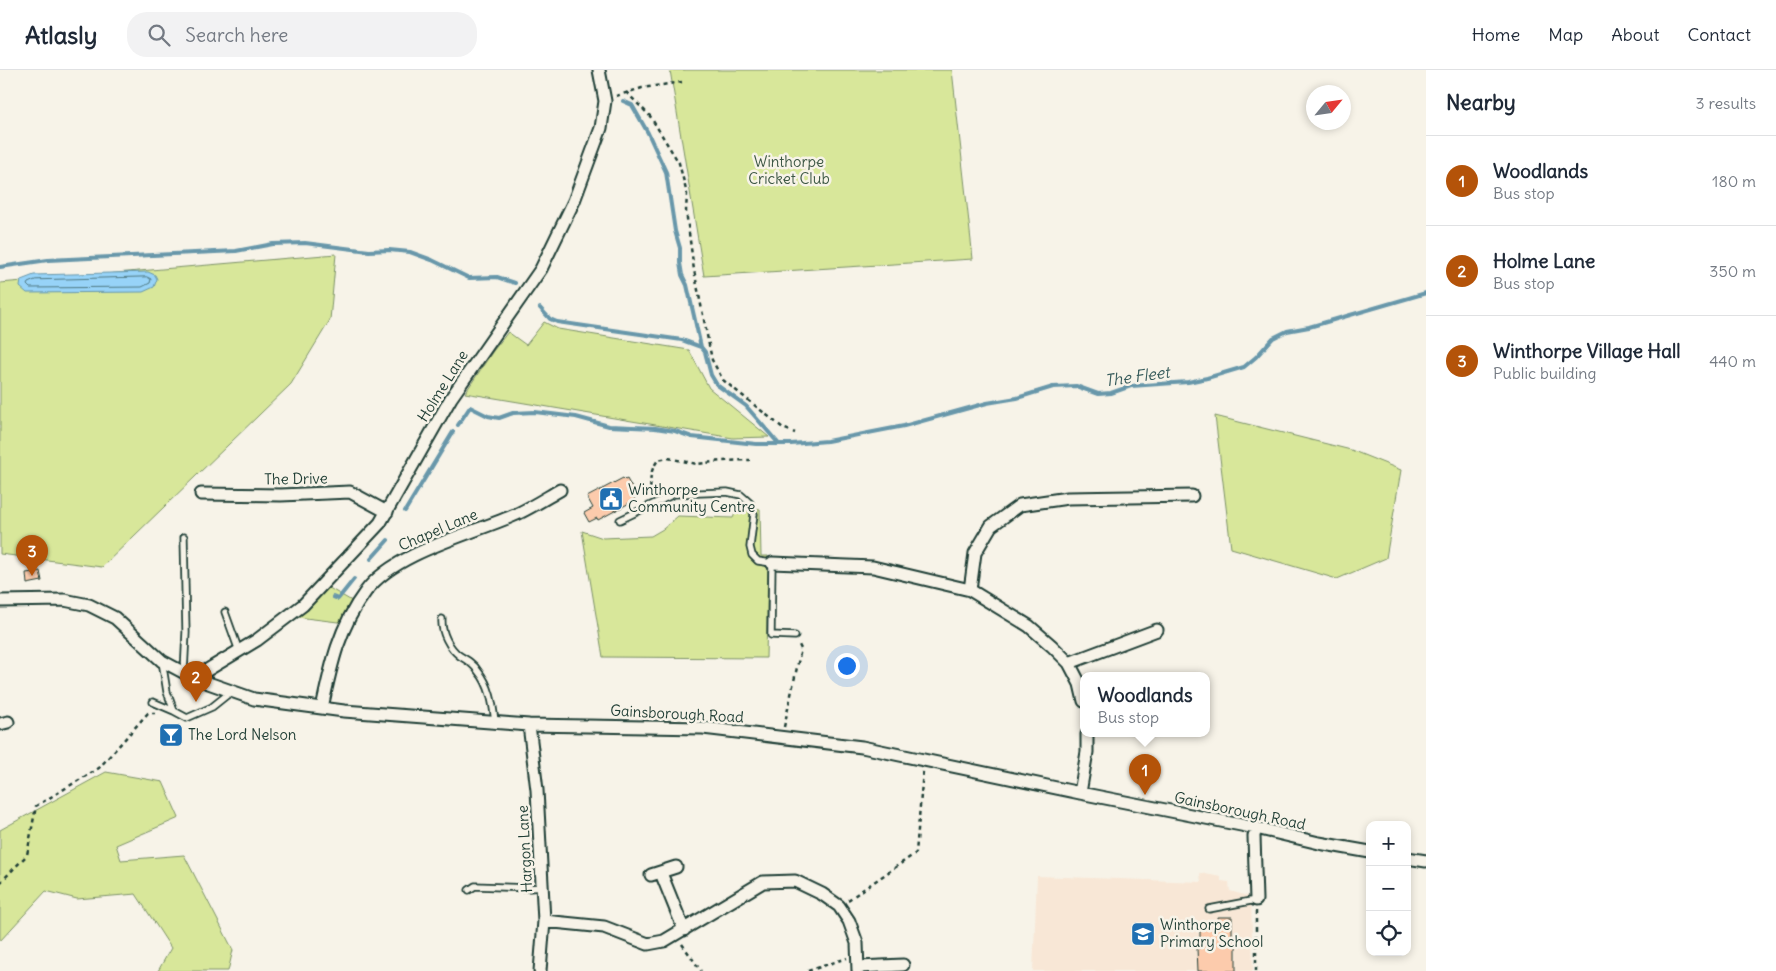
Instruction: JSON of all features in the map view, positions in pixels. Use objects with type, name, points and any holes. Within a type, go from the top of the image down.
[{"type":"street","name":"Holme Lane","points":[[189,676],[258,640],[303,605],[380,523],[388,512],[451,398],[541,269],[580,183],[601,128],[605,101],[599,70]]},
{"type":"street","name":"Chapel Lane","points":[[322,708],[336,646],[357,604],[377,578],[416,554],[518,513],[560,490]]},
{"type":"street","name":"The Drive","points":[[201,494],[281,495],[350,492],[388,512]]},
{"type":"street","points":[[970,590],[975,553],[991,526],[1020,505],[1068,498],[1192,496]]},
{"type":"street","points":[[772,563],[873,567],[970,590],[1029,626],[1069,663],[1080,684]]},
{"type":"street","name":"Gainsborough Road","points":[[0,601],[64,600],[89,605],[115,618],[162,661],[189,676],[254,699],[322,708],[528,725],[703,728],[782,736],[862,747],[1080,794],[1366,851]]},
{"type":"street","points":[[1069,663],[1157,630]]},
{"type":"street","name":"Hargon Lane","points":[[528,725],[537,790],[544,921],[540,971]]},
{"type":"street","points":[[1080,794],[1087,737]]},
{"type":"street","points":[[1256,828],[1254,836],[1256,900]]},
{"type":"street","points":[[1411,859],[1426,861]]},
{"type":"street","points":[[676,867],[656,874],[679,932]]},
{"type":"street","points":[[544,921],[604,927],[648,944],[664,941],[764,882],[796,881],[822,894],[839,906],[849,921],[857,944],[859,964],[903,966]]},
{"type":"lane","points":[[620,520],[674,494],[727,492],[741,495],[750,503],[754,514],[750,547],[752,555],[758,561],[772,563],[771,635],[795,636]]},
{"type":"lane","points":[[184,537],[189,676]]},
{"type":"lane","points":[[225,612],[239,651]]},
{"type":"lane","points":[[442,619],[443,631],[449,643],[484,678],[491,699],[495,722]]},
{"type":"lane","points":[[162,661],[167,692],[174,711]]},
{"type":"lane","points":[[153,702],[188,718],[212,707],[232,691]]},
{"type":"lane","points":[[469,890],[475,886],[530,888],[542,886]]},
{"type":"lane","points":[[1210,909],[1256,900]]},
{"type":"path","points":[[605,101],[626,92],[682,82]]},
{"type":"path","points":[[626,92],[650,116],[679,163],[687,194],[686,211],[694,270],[712,360],[723,380],[783,428],[795,433]]},
{"type":"path","points":[[652,505],[650,476],[652,467],[658,460],[668,458],[697,464],[750,460]]},
{"type":"path","points":[[782,736],[801,649],[795,636]]},
{"type":"path","points":[[0,883],[27,855],[36,806],[99,768],[148,713],[174,711]]},
{"type":"path","points":[[839,906],[916,853],[924,760]]},
{"type":"path","points":[[1256,900],[1256,971]]},
{"type":"path","points":[[679,932],[701,971]]},
{"type":"path","points":[[808,971],[859,964]]},
{"type":"shaded area","name":"Winthorpe Primary School","points":[[1200,873],[1221,877],[1221,881],[1229,882],[1230,891],[1251,897],[1253,971],[1033,971],[1037,876],[1201,882]]},
{"type":"green space","name":"Winthorpe Cricket Club","points":[[670,70],[952,70],[973,259],[704,276]]},
{"type":"green space","points":[[336,254],[330,320],[291,384],[102,567],[0,554],[0,283]]},
{"type":"green space","points":[[544,322],[558,329],[689,350],[709,388],[769,437],[733,438],[465,393],[508,332],[526,345]]},
{"type":"green space","points":[[1215,416],[1351,450],[1401,470],[1386,558],[1337,579],[1231,548]]},
{"type":"green space","points":[[739,505],[760,509],[761,556],[768,556],[766,658],[603,657],[582,531],[603,538],[651,536],[663,529],[678,516],[733,518]]},
{"type":"green space","points":[[324,585],[357,604],[346,623],[289,616]]},
{"type":"green space","points":[[106,772],[163,782],[179,818],[116,845],[121,860],[184,855],[233,950],[228,971],[158,971],[171,948],[136,894],[77,899],[46,891],[0,941],[0,830]]},
{"type":"water","points":[[148,272],[155,275],[157,279],[154,287],[143,292],[27,293],[20,287],[21,280],[34,275]]},
{"type":"building","name":"Winthorpe Community Centre","points":[[623,478],[627,479],[633,490],[631,492],[635,500],[598,520],[597,518],[589,522],[584,513],[593,508],[587,497]]},
{"type":"building","points":[[40,571],[42,581],[27,584],[26,573]]},
{"type":"building","points":[[1218,917],[1232,917],[1232,940],[1236,940],[1236,971],[1198,971],[1197,948],[1200,948],[1200,924],[1218,924]]},
{"type":"waterway","points":[[623,101],[632,105],[648,133],[666,172],[675,231],[680,248],[682,275],[687,285],[701,347]]},
{"type":"waterway","points":[[0,267],[48,260],[236,251],[273,244],[305,243],[369,251],[410,252],[432,260],[469,278],[497,277],[515,283]]},
{"type":"waterway","name":"The Fleet","points":[[458,425],[470,407],[488,416],[499,418],[513,413],[535,412],[576,417],[609,426],[655,428],[675,431],[692,437],[756,444],[827,441],[904,426],[987,403],[1017,398],[1053,387],[1076,386],[1098,394],[1111,393],[1131,386],[1188,382],[1207,378],[1244,367],[1273,338],[1287,331],[1309,327],[1426,293]]},
{"type":"waterway","points":[[540,308],[550,319],[557,322],[682,340],[701,347],[705,352],[711,375],[717,385],[746,406],[778,443]]},
{"type":"waterway","points":[[405,511],[453,432]]},
{"type":"waterway","points":[[371,559],[388,540]]},
{"type":"waterway","points":[[333,597],[338,599],[354,579]]},
{"type":"place","name":"Winthorpe Community Centre","points":[[611,499]]},
{"type":"place","name":"Winthorpe Village Hall","points":[[32,576]]},
{"type":"place","name":"Holme Lane","points":[[196,702]]},
{"type":"place","name":"The Lord Nelson","points":[[171,735]]},
{"type":"place","name":"Woodlands","points":[[1145,795]]},
{"type":"place","name":"Winthorpe Primary School","points":[[1143,934]]}]
